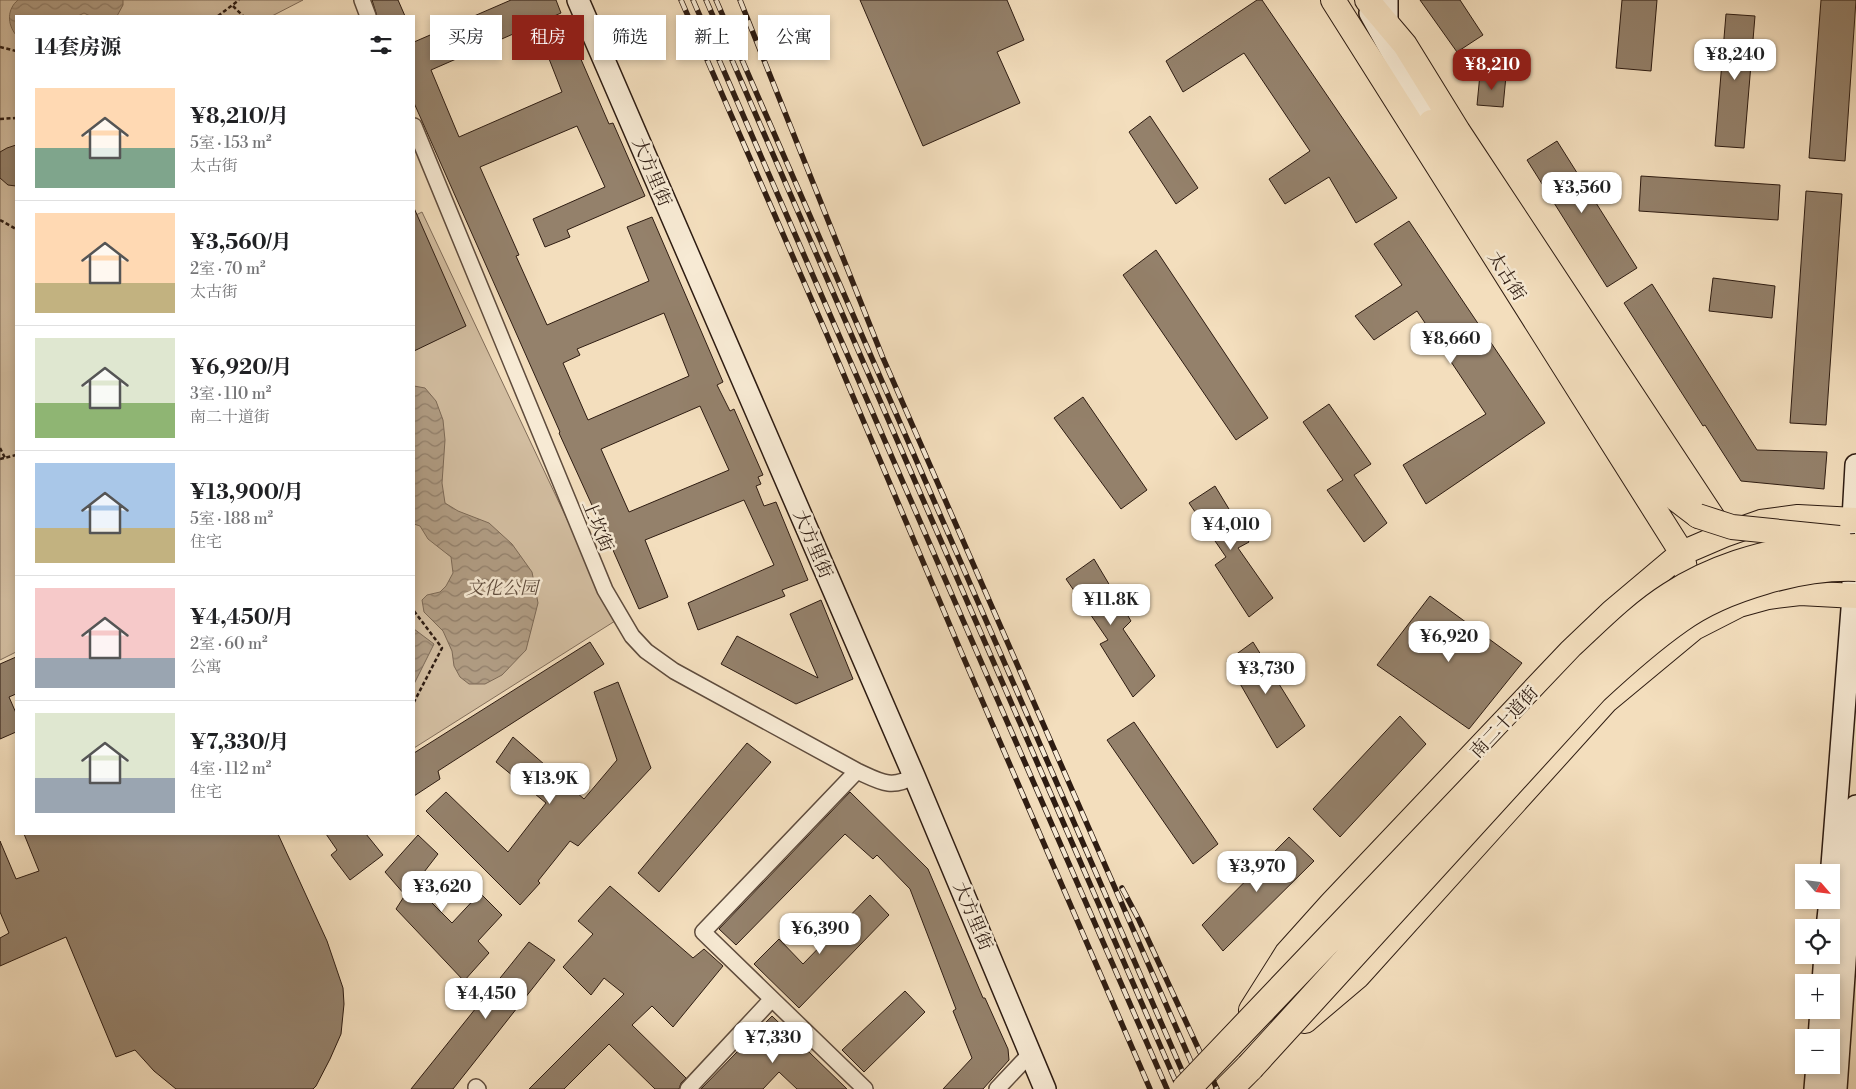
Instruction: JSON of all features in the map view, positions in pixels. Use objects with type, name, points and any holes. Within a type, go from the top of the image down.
[{"type":"highway","points":[[1186,1089],[1590,665],[1632,626],[1671,596],[1732,566],[1770,555],[1810,549],[1856,548]]},
{"type":"highway","points":[[1228,1089],[1594,690],[1639,649],[1680,618],[1710,600],[1778,575],[1839,567],[1856,567]]},
{"type":"main road","name":"大方里街","points":[[578,0],[914,776],[1046,1089]]},
{"type":"main road","name":"大方里街","points":[[588,0],[792,464],[977,894],[1056,1089]]},
{"type":"main road","name":"太古街","points":[[1332,0],[1682,553]]},
{"type":"main road","name":"太古街","points":[[1362,0],[1431,122],[1677,500],[1698,516],[1732,527],[1855,526]]},
{"type":"main road","points":[[1367,0],[1405,45],[1458,132],[1724,535],[1739,605]]},
{"type":"main road","points":[[1387,0],[1387,24]]},
{"type":"main road","points":[[1832,864],[1854,596],[1856,465]]},
{"type":"main road","name":"南二十道街","points":[[1228,1046],[1287,953],[1331,904],[1570,652],[1612,612],[1682,553],[1761,522],[1798,517],[1855,526]]},
{"type":"main road","points":[[1682,553],[1694,628]]},
{"type":"main road","points":[[1250,1067],[1358,976],[1606,701],[1694,628],[1739,605],[1768,597],[1800,593],[1854,596]]},
{"type":"main road","points":[[1836,1089],[1856,806]]},
{"type":"main road","points":[[1030,1054],[1034,1089]]},
{"type":"main road","points":[[1815,1089],[1816,1074]]},
{"type":"street","points":[[362,0],[368,15]]},
{"type":"street","name":"上坎街","points":[[415,128],[605,590],[632,636],[646,651],[674,671],[857,771],[882,782],[902,783],[914,776]]},
{"type":"street","points":[[857,771],[704,932],[865,1089]]},
{"type":"street","points":[[688,1089],[772,999]]},
{"type":"street","points":[[997,1089],[1030,1054]]},
{"type":"path","points":[[220,15],[239,0]]},
{"type":"path","points":[[233,6],[242,15]]},
{"type":"path","points":[[0,48],[15,51]]},
{"type":"path","points":[[0,119],[15,118]]},
{"type":"path","points":[[0,220],[15,228]]},
{"type":"path","points":[[0,448],[5,458]]},
{"type":"path","points":[[0,459],[15,454]]},
{"type":"path","points":[[415,612],[442,648],[415,700]]},
{"type":"green space","points":[[0,0],[303,0],[274,15],[15,15],[15,652],[0,660]]},
{"type":"green space","name":"文化公园","points":[[422,212],[615,621],[415,747],[415,216]]},
{"type":"water","points":[[18,0],[123,0],[123,5],[118,15],[88,15],[84,13],[80,15],[15,15],[15,34],[9,17],[14,4]]},
{"type":"water","points":[[415,386],[425,388],[436,401],[443,420],[445,440],[442,483],[445,503],[458,511],[489,523],[512,544],[532,572],[538,603],[526,650],[502,675],[485,684],[469,684],[460,677],[454,666],[452,651],[443,631],[424,612],[422,600],[427,595],[440,592],[446,586],[453,573],[451,557],[428,539],[420,526],[415,524]]},
{"type":"water","points":[[415,630],[434,644],[415,682]]},
{"type":"building","points":[[372,0],[398,0],[405,15],[377,15]]},
{"type":"building","points":[[511,0],[556,0],[561,13],[556,15],[512,15],[512,34],[502,39],[502,15],[476,15]]},
{"type":"building","points":[[860,0],[1007,0],[1024,40],[997,52],[1020,103],[923,146]]},
{"type":"building","points":[[1257,0],[1262,0],[1397,198],[1356,223],[1329,177],[1285,204],[1269,179],[1310,151],[1244,53],[1183,92],[1166,61]]},
{"type":"building","points":[[1420,0],[1460,0],[1483,35],[1457,52]]},
{"type":"building","points":[[1622,0],[1657,0],[1651,71],[1616,68]]},
{"type":"building","points":[[1821,0],[1856,0],[1845,161],[1809,158]]},
{"type":"building","points":[[1726,14],[1755,16],[1744,148],[1715,146]]},
{"type":"building","points":[[430,35],[430,60],[454,60],[431,70],[459,137],[562,92],[549,60],[581,60],[609,124],[613,123],[645,196],[567,230],[570,237],[545,247],[533,219],[605,187],[577,126],[480,167],[519,255],[516,256],[547,325],[649,281],[627,227],[652,217],[723,382],[717,385],[730,411],[734,409],[763,475],[758,477],[761,484],[756,486],[764,506],[776,502],[808,580],[782,590],[785,596],[698,630],[688,603],[774,565],[744,500],[645,540],[668,597],[639,609],[559,433],[415,105],[415,42]],"holes":[[[664,313],[689,376],[588,420],[563,363],[580,355],[577,349]],[[700,406],[729,470],[629,512],[601,449]]]},
{"type":"building","points":[[1480,74],[1506,76],[1503,107],[1477,105]]},
{"type":"building","points":[[1150,116],[1198,188],[1176,204],[1129,132]]},
{"type":"building","points":[[1557,141],[1637,268],[1607,287],[1527,160]]},
{"type":"building","points":[[15,145],[15,186],[8,185],[0,178],[0,152]]},
{"type":"building","points":[[1641,176],[1780,185],[1778,220],[1639,211]]},
{"type":"building","points":[[1806,191],[1842,194],[1826,425],[1790,423]]},
{"type":"building","points":[[415,210],[466,326],[415,351]]},
{"type":"building","points":[[1409,221],[1545,423],[1426,504],[1403,465],[1486,414],[1417,311],[1374,340],[1355,316],[1402,285],[1374,244]]},
{"type":"building","points":[[1156,250],[1268,418],[1236,440],[1123,275]]},
{"type":"building","points":[[1713,278],[1775,286],[1772,318],[1709,311]]},
{"type":"building","points":[[1652,284],[1757,450],[1827,452],[1824,489],[1741,481],[1705,425],[1703,426],[1624,303]]},
{"type":"building","points":[[1083,397],[1147,490],[1121,509],[1054,418]]},
{"type":"building","points":[[1329,404],[1371,464],[1354,475],[1387,523],[1364,542],[1327,490],[1343,480],[1303,422]]},
{"type":"building","points":[[1215,486],[1249,542],[1238,548],[1273,598],[1249,617],[1215,565],[1226,557],[1189,503]]},
{"type":"building","points":[[1094,559],[1131,621],[1123,629],[1155,676],[1133,697],[1100,644],[1108,640],[1066,579]]},
{"type":"building","points":[[1430,596],[1522,663],[1469,729],[1377,665]]},
{"type":"building","points":[[821,600],[853,679],[796,704],[721,664],[737,636],[818,678],[790,614]]},
{"type":"building","points":[[590,642],[604,664],[438,771],[440,779],[415,795],[415,752]]},
{"type":"building","points":[[1253,642],[1305,726],[1277,748],[1227,661]]},
{"type":"building","points":[[15,657],[15,694],[9,697],[15,711],[15,732],[0,739],[0,664]]},
{"type":"building","points":[[618,682],[651,768],[578,846],[570,841],[538,881],[540,883],[520,905],[426,811],[446,792],[508,852],[546,803],[496,762],[513,737],[584,799],[617,760],[594,692]]},
{"type":"building","points":[[1400,716],[1426,744],[1340,837],[1313,809]]},
{"type":"building","points":[[1134,722],[1218,844],[1193,864],[1107,740]]},
{"type":"building","points":[[747,743],[771,762],[659,892],[638,873]]},
{"type":"building","points":[[850,792],[928,869],[983,998],[985,998],[1008,1049],[1009,1060],[983,1089],[943,1089],[972,1058],[953,1011],[956,1009],[910,889],[877,855],[873,859],[845,834],[736,945],[719,929]]},
{"type":"building","points":[[24,835],[278,835],[327,941],[343,988],[344,1004],[341,1034],[316,1086],[313,1089],[176,1089],[154,1071],[135,1050],[116,1057],[66,937],[0,966],[0,938],[9,933],[0,912],[0,841],[16,879],[39,871]]},
{"type":"building","points":[[327,835],[367,835],[383,855],[350,880],[331,855],[337,850]]},
{"type":"building","points":[[418,835],[438,854],[414,885],[452,923],[480,893],[502,915],[478,941],[489,953],[464,981],[396,909],[405,895],[385,872]]},
{"type":"building","points":[[1289,837],[1314,861],[1223,951],[1202,925]]},
{"type":"building","points":[[610,886],[693,958],[704,949],[723,966],[673,1027],[652,1006],[632,1025],[686,1078],[681,1083],[679,1089],[655,1089],[609,1044],[564,1089],[529,1089],[624,994],[604,978],[591,995],[563,967],[593,934],[578,921]]},
{"type":"building","points":[[870,895],[889,915],[799,1008],[754,964],[779,939],[803,964]]},
{"type":"building","points":[[529,942],[555,960],[453,1089],[411,1089]]},
{"type":"building","points":[[905,991],[925,1012],[864,1072],[842,1050]]},
{"type":"building","points":[[772,1016],[847,1089],[797,1089],[779,1072],[763,1089],[701,1089]]},
{"type":"railway","points":[[681,0],[827,335],[962,654],[1150,1089]]},
{"type":"railway","points":[[693,0],[1167,1089]]},
{"type":"railway","points":[[706,0],[1179,1089]]},
{"type":"railway","points":[[716,0],[1190,1089]]},
{"type":"railway","points":[[740,0],[883,358],[1203,1089]]},
{"type":"railway","points":[[1122,888],[1139,920],[1217,1089]]}]
